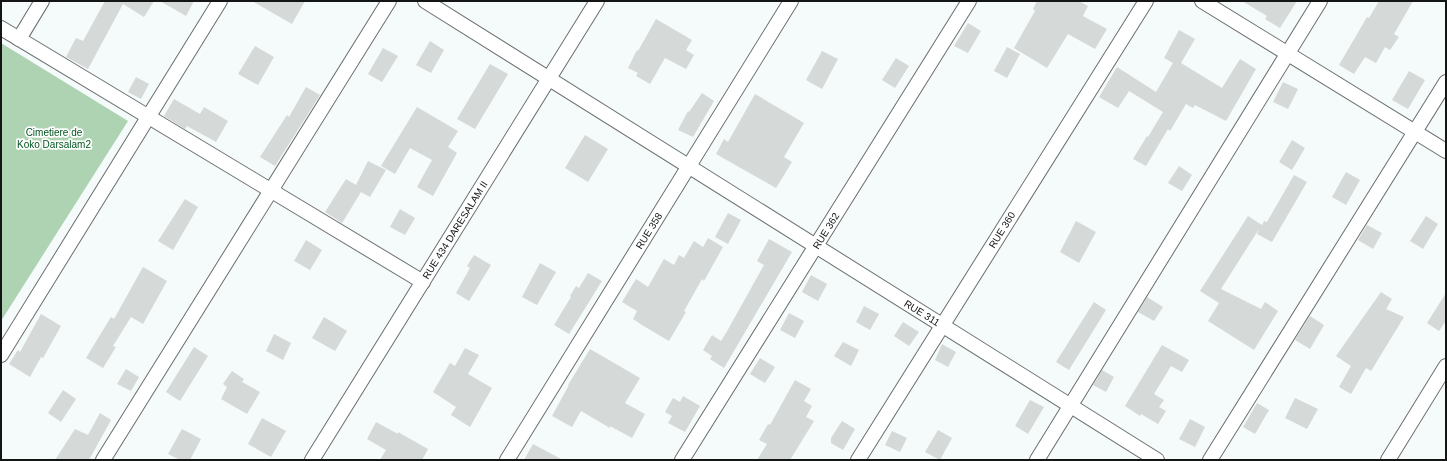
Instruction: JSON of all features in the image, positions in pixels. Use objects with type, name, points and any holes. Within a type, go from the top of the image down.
[{"type":"street","points":[[19,39],[42,1]]},
{"type":"street","points":[[1,355],[220,1]]},
{"type":"street","points":[[103,460],[389,1]]},
{"type":"street","name":"RUE 311","points":[[425,1],[1156,460]]},
{"type":"street","name":"RUE 434 DARESALAM II","points":[[312,460],[597,1]]},
{"type":"street","name":"RUE 358","points":[[507,460],[791,1]]},
{"type":"street","name":"RUE 362","points":[[682,460],[969,1]]},
{"type":"street","name":"RUE 360","points":[[858,460],[1146,1]]},
{"type":"street","points":[[1202,1],[1446,151]]},
{"type":"street","points":[[1037,460],[1320,1]]},
{"type":"street","points":[[1,28],[423,282]]},
{"type":"street","points":[[1210,460],[1446,82]]},
{"type":"street","points":[[1388,460],[1446,366]]},
{"type":"green space","name":"Cimetiere de Koko Darsalam2","points":[[1,43],[128,121],[1,321]]},
{"type":"building","points":[[105,1],[154,1],[144,17],[123,4],[88,69],[66,57],[76,38],[83,41]]},
{"type":"building","points":[[160,1],[194,1],[186,16]]},
{"type":"building","points":[[252,1],[305,1],[292,24]]},
{"type":"building","points":[[1037,1],[1079,1],[1088,6],[1083,16],[1107,29],[1095,49],[1068,34],[1047,68],[1014,48],[1035,11],[1033,9]]},
{"type":"building","points":[[1242,1],[1297,1],[1280,28],[1265,19],[1267,16]]},
{"type":"building","points":[[1379,1],[1413,1],[1394,34],[1399,37],[1390,50],[1385,47],[1376,63],[1365,57],[1354,74],[1339,65],[1367,17],[1369,18]]},
{"type":"building","points":[[656,19],[692,40],[686,50],[694,55],[686,69],[665,58],[650,84],[636,76],[638,73],[628,68]]},
{"type":"building","points":[[968,23],[981,31],[968,53],[954,46]]},
{"type":"building","points":[[1179,30],[1195,39],[1181,63],[1222,88],[1240,59],[1256,69],[1226,121],[1195,105],[1193,108],[1186,104],[1170,131],[1168,129],[1146,166],[1133,159],[1163,112],[1129,91],[1118,108],[1099,97],[1117,67],[1156,92],[1173,63],[1164,58]]},
{"type":"building","points":[[430,41],[444,50],[431,73],[416,65]]},
{"type":"building","points":[[255,46],[274,57],[258,85],[238,74]]},
{"type":"building","points":[[1007,47],[1020,54],[1007,78],[994,71]]},
{"type":"building","points":[[383,48],[398,56],[382,82],[368,74]]},
{"type":"building","points":[[822,51],[838,59],[822,89],[806,80]]},
{"type":"building","points":[[896,58],[909,66],[895,88],[882,80]]},
{"type":"building","points":[[490,64],[508,74],[475,129],[457,119]]},
{"type":"building","points":[[1409,71],[1425,80],[1408,109],[1392,100]]},
{"type":"building","points":[[136,77],[149,84],[141,99],[128,92]]},
{"type":"building","points":[[1283,82],[1298,89],[1288,109],[1273,102]]},
{"type":"building","points":[[306,87],[320,95],[275,166],[260,157],[287,115],[289,117]]},
{"type":"building","points":[[702,93],[714,101],[693,137],[678,130],[688,111],[689,112]]},
{"type":"building","points":[[755,94],[804,123],[784,157],[792,162],[776,188],[716,154],[724,139],[728,142]]},
{"type":"building","points":[[174,99],[200,114],[204,107],[228,121],[216,142],[187,126],[185,129],[164,116]]},
{"type":"building","points":[[417,107],[458,131],[448,147],[457,153],[433,196],[417,187],[432,160],[410,148],[395,174],[381,166]]},
{"type":"building","points":[[585,135],[608,149],[588,182],[565,168]]},
{"type":"building","points":[[1292,140],[1305,148],[1292,170],[1279,162]]},
{"type":"building","points":[[368,161],[386,170],[370,197],[361,192],[342,223],[325,212],[346,179],[356,185]]},
{"type":"building","points":[[1179,166],[1192,175],[1182,191],[1168,183]]},
{"type":"building","points":[[1346,172],[1360,180],[1346,205],[1332,197]]},
{"type":"building","points":[[1294,175],[1307,182],[1272,242],[1257,234],[1259,229],[1221,289],[1261,309],[1265,302],[1278,311],[1254,350],[1208,321],[1219,303],[1200,291],[1248,216],[1262,225],[1264,221],[1267,222]]},
{"type":"building","points":[[185,199],[198,207],[173,250],[158,241]]},
{"type":"building","points":[[400,209],[415,218],[405,235],[390,227]]},
{"type":"building","points":[[728,213],[741,220],[728,244],[715,237]]},
{"type":"building","points":[[1426,216],[1438,224],[1423,249],[1410,241]]},
{"type":"building","points":[[1076,221],[1096,232],[1079,263],[1060,252]]},
{"type":"building","points":[[1367,225],[1382,233],[1373,249],[1358,240]]},
{"type":"building","points":[[708,238],[723,247],[704,281],[702,279],[684,311],[686,312],[669,341],[633,319],[637,311],[622,302],[636,279],[648,287],[664,259],[674,265],[679,255],[684,258],[694,241],[703,247]]},
{"type":"building","points":[[769,239],[792,252],[724,368],[710,359],[712,356],[703,350],[712,335],[721,341],[726,333],[764,265],[757,261]]},
{"type":"building","points":[[306,240],[322,250],[310,270],[294,261]]},
{"type":"building","points":[[474,255],[491,265],[469,301],[456,293],[470,268],[467,266]]},
{"type":"building","points":[[540,263],[556,272],[537,305],[522,297]]},
{"type":"building","points":[[143,267],[167,281],[143,324],[131,317],[113,346],[116,347],[103,368],[86,358],[111,317],[114,319]]},
{"type":"building","points":[[588,273],[602,281],[569,334],[554,325],[576,286],[579,288]]},
{"type":"building","points":[[811,275],[827,284],[818,301],[802,292]]},
{"type":"building","points":[[1381,292],[1392,299],[1386,309],[1404,317],[1371,371],[1366,368],[1351,394],[1339,387],[1351,366],[1336,356]]},
{"type":"building","points":[[1446,293],[1446,321],[1439,331],[1427,323]]},
{"type":"building","points":[[1147,297],[1163,307],[1154,321],[1138,312]]},
{"type":"building","points":[[1094,302],[1106,310],[1069,370],[1056,362]]},
{"type":"building","points":[[864,306],[879,314],[870,330],[856,322]]},
{"type":"building","points":[[789,313],[804,321],[795,338],[780,330]]},
{"type":"building","points":[[41,314],[61,326],[43,358],[41,357],[30,377],[9,364],[18,350],[20,352]]},
{"type":"building","points":[[1310,316],[1324,325],[1310,349],[1295,340]]},
{"type":"building","points":[[324,317],[347,331],[335,351],[312,338]]},
{"type":"building","points":[[903,322],[919,332],[909,346],[894,336]]},
{"type":"building","points":[[274,334],[291,343],[283,360],[266,351]]},
{"type":"building","points":[[843,342],[859,350],[851,366],[834,356]]},
{"type":"building","points":[[942,344],[956,352],[948,367],[935,360]]},
{"type":"building","points":[[1162,345],[1189,360],[1182,372],[1171,366],[1154,394],[1164,400],[1159,407],[1166,411],[1158,424],[1141,414],[1140,416],[1125,406]]},
{"type":"building","points":[[194,347],[208,356],[180,401],[166,392]]},
{"type":"building","points":[[465,348],[479,355],[468,374],[492,388],[470,427],[451,415],[456,407],[433,392],[450,363],[455,366]]},
{"type":"building","points":[[590,349],[640,378],[625,403],[645,414],[632,438],[610,426],[610,428],[581,411],[572,427],[552,416],[568,385]]},
{"type":"building","points":[[760,358],[775,367],[765,383],[750,374]]},
{"type":"building","points":[[126,369],[139,377],[131,391],[117,384]]},
{"type":"building","points":[[1102,370],[1114,377],[1106,392],[1093,385]]},
{"type":"building","points":[[232,371],[244,379],[242,382],[260,392],[247,414],[221,399],[227,387],[223,384]]},
{"type":"building","points":[[795,380],[811,389],[804,401],[812,406],[806,417],[814,421],[790,460],[757,460],[767,444],[759,440],[768,424],[770,425]]},
{"type":"building","points":[[63,390],[76,399],[61,422],[48,413]]},
{"type":"building","points":[[683,396],[700,406],[685,432],[668,423],[672,416],[665,412],[673,398],[680,402]]},
{"type":"building","points":[[1295,398],[1318,409],[1307,429],[1285,418]]},
{"type":"building","points":[[1030,400],[1044,407],[1028,434],[1015,426]]},
{"type":"building","points":[[1257,403],[1269,410],[1255,434],[1243,427]]},
{"type":"building","points":[[100,413],[111,420],[89,460],[55,460],[75,429],[88,435]]},
{"type":"building","points":[[262,418],[286,431],[271,457],[248,444]]},
{"type":"building","points":[[1190,419],[1205,427],[1195,447],[1179,439]]},
{"type":"building","points":[[842,421],[855,429],[843,450],[831,443],[831,438]]},
{"type":"building","points":[[376,422],[398,434],[398,432],[428,449],[422,460],[380,460],[386,450],[367,439]]},
{"type":"building","points":[[182,429],[201,439],[190,460],[180,460],[168,454]]},
{"type":"building","points":[[938,430],[952,438],[940,460],[925,452]]},
{"type":"building","points":[[892,431],[907,438],[900,452],[885,445]]},
{"type":"building","points":[[533,444],[563,460],[524,460]]}]
